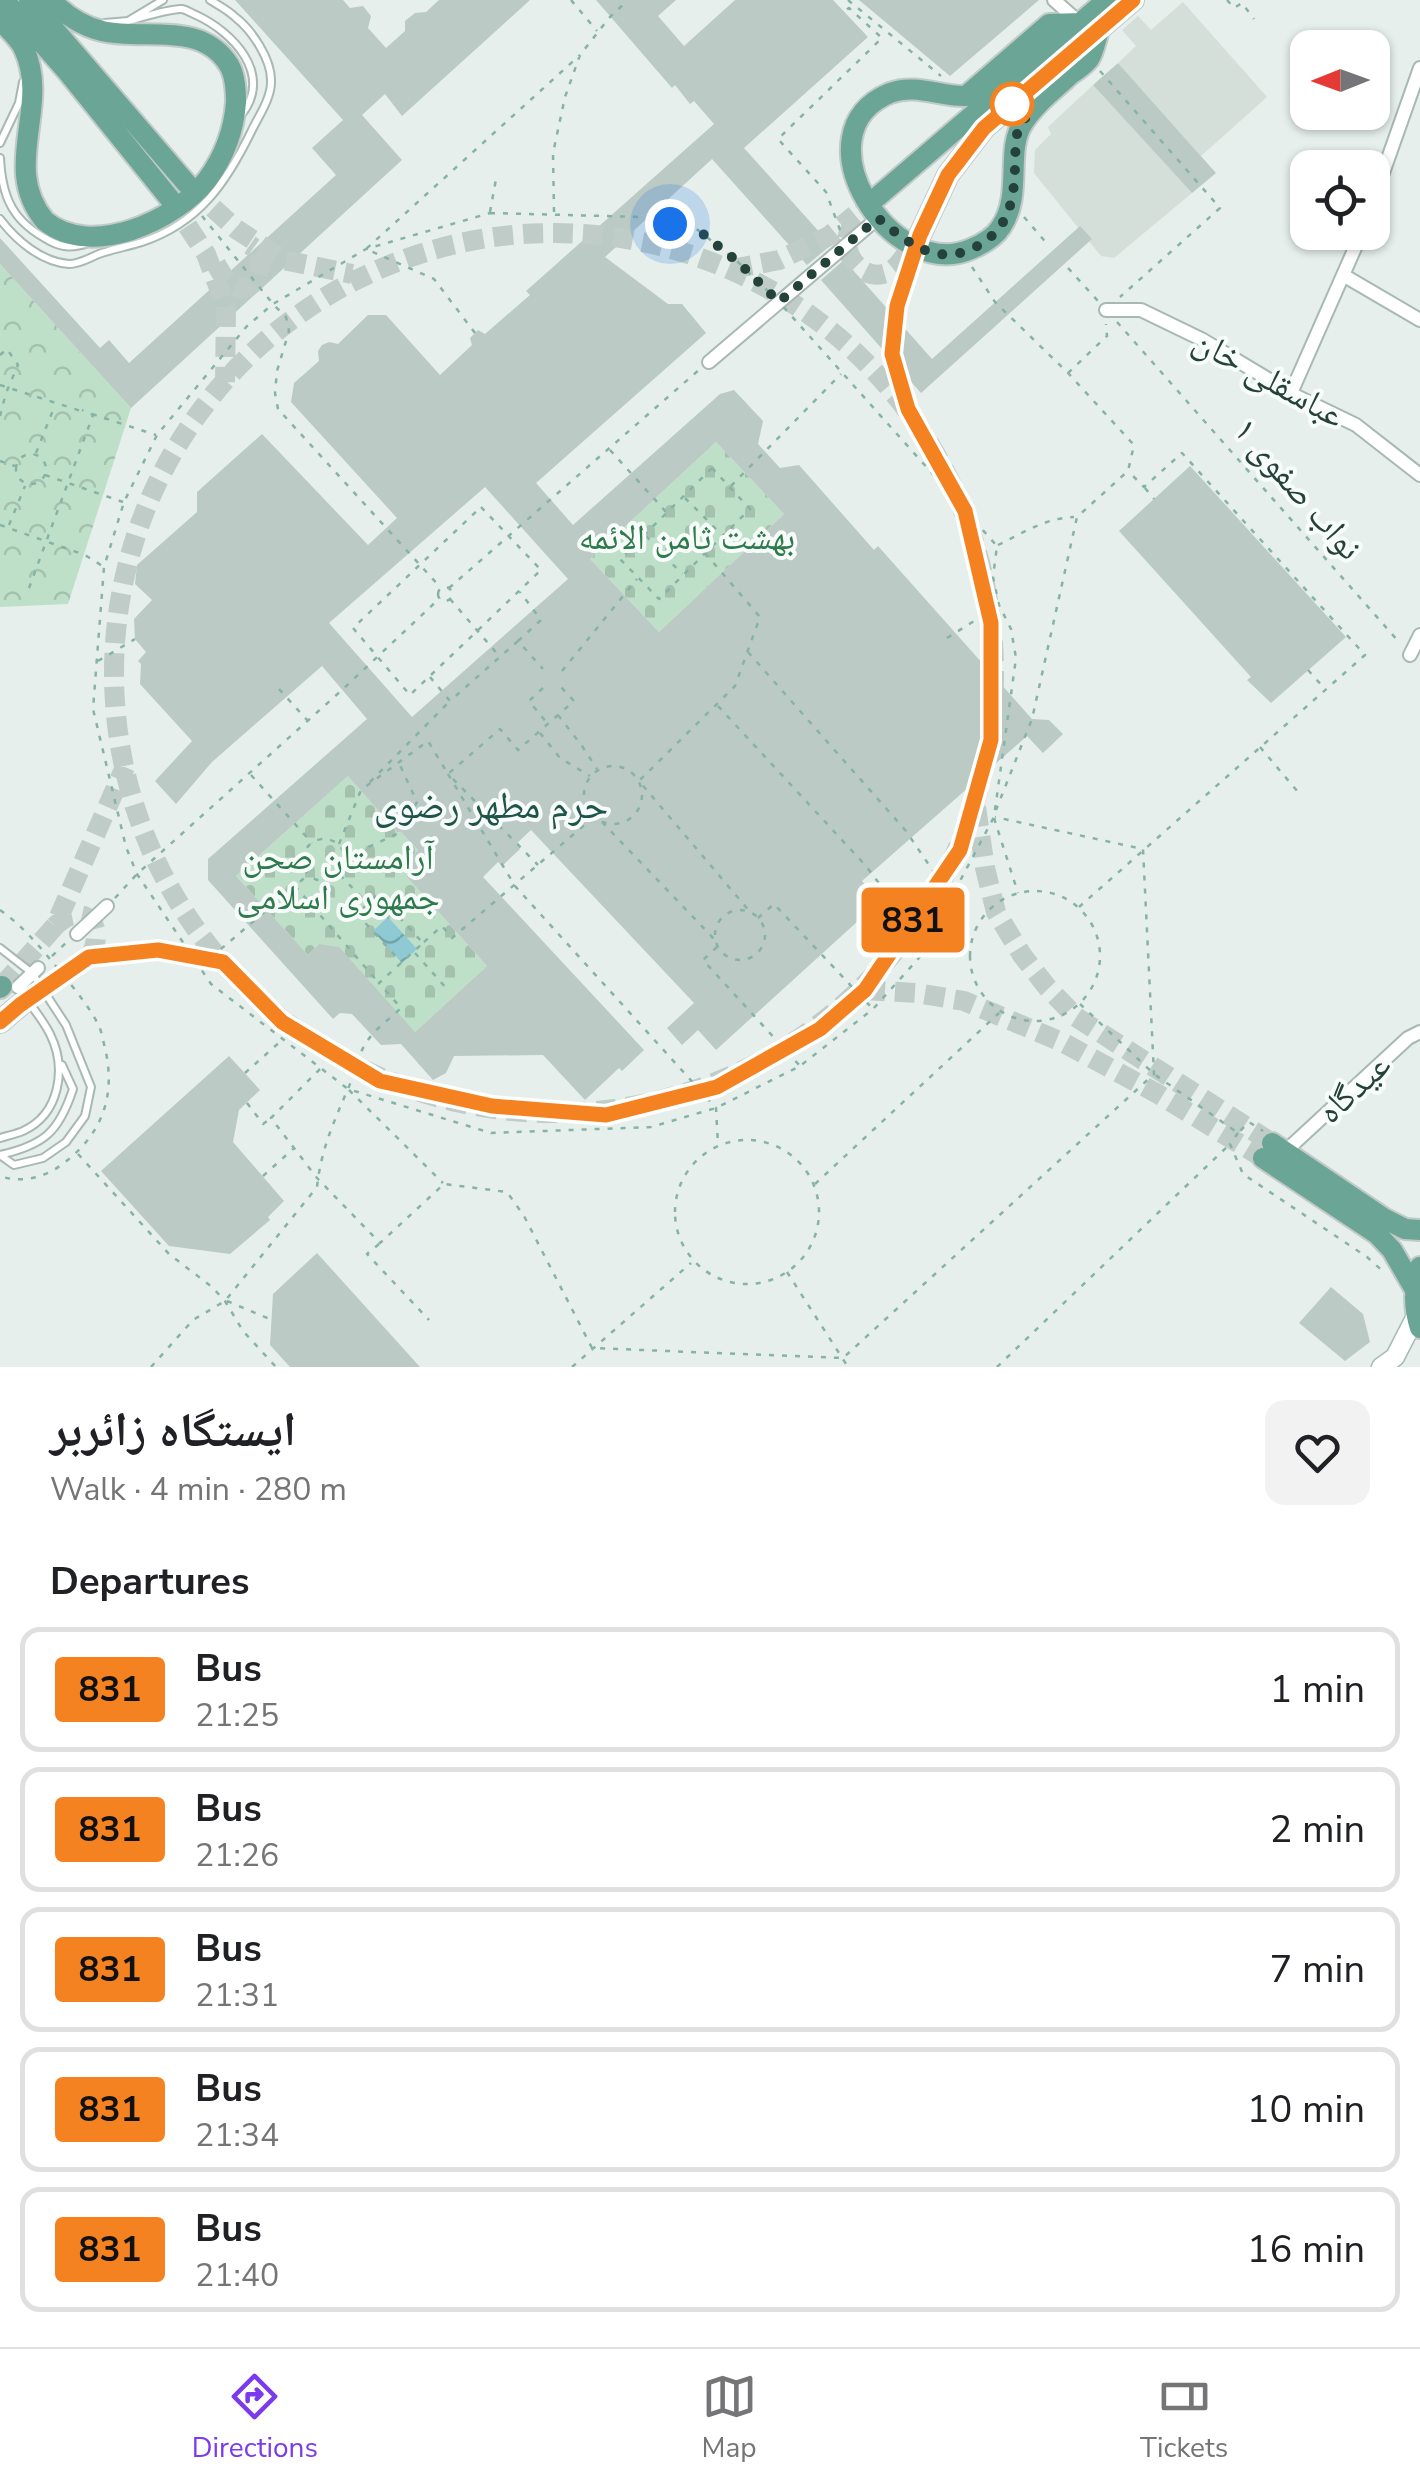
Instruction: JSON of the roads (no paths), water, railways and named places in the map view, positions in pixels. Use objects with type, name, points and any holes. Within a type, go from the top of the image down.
[{"type":"main road","points":[[4,0],[170,199]]},
{"type":"main road","points":[[29,0],[187,184]]},
{"type":"main road","points":[[0,20],[24,47],[28,61],[28,104],[16,154],[25,200],[46,223],[69,233],[100,238],[168,213],[189,200],[208,178],[228,144],[236,93],[230,67],[217,52],[195,39],[166,33],[105,32],[83,26],[51,0]]},
{"type":"main road","points":[[877,208],[1090,27],[1122,9]]},
{"type":"main road","points":[[1049,24],[1090,27],[1090,58],[1033,108],[1020,127],[1009,210],[1001,227],[985,243],[950,255],[926,252],[906,241],[860,191],[852,172],[850,150],[855,128],[876,101],[893,92],[916,88],[950,97],[966,96],[1049,24]]},
{"type":"main road","points":[[920,235],[948,175],[984,128],[1090,27]]},
{"type":"main road","points":[[0,1022],[10,989]]},
{"type":"main road","points":[[1272,1145],[1385,1219],[1405,1229],[1420,1230]]},
{"type":"main road","points":[[1272,1145],[1392,1250],[1414,1288]]},
{"type":"main road","points":[[1382,1367],[1394,1357],[1418,1322],[1414,1288],[1420,1267]]},
{"type":"street","points":[[1054,0],[1090,27]]},
{"type":"street","points":[[1390,153],[1420,68]]},
{"type":"street","points":[[709,362],[779,302],[877,208]]},
{"type":"street","points":[[1291,392],[1354,250]]},
{"type":"street","points":[[1344,275],[1420,320]]},
{"type":"street","name":"عباسقلی خان","points":[[1106,310],[1140,310],[1203,340],[1356,425],[1420,476]]},
{"type":"street","points":[[1410,655],[1420,635]]},
{"type":"street","points":[[77,934],[107,906]]},
{"type":"street","points":[[10,989],[35,971]]},
{"type":"street","name":"عیدگاه","points":[[1272,1145],[1420,1032]]},
{"type":"lane","points":[[128,21],[164,0]]},
{"type":"lane","points":[[0,219],[14,237],[43,256],[69,264],[143,242],[178,225],[216,192],[232,171],[272,80],[258,42],[237,18],[210,0]]},
{"type":"lane","points":[[83,26],[128,21],[180,8],[205,19],[231,36],[247,61],[254,86],[253,98],[234,123]]},
{"type":"lane","points":[[0,143],[19,103],[28,61]]},
{"type":"lane","points":[[6,133],[0,156],[1,178],[8,202],[24,225],[60,246],[77,247],[100,238]]},
{"type":"lane","points":[[0,948],[35,971],[66,1026],[91,1087],[85,1116],[66,1142],[44,1158],[14,1165],[0,1155]]},
{"type":"lane","points":[[0,1155],[26,1149],[48,1135],[64,1114],[73,1089],[50,1033],[10,989]]},
{"type":"lane","points":[[0,1138],[26,1130],[47,1112],[59,1087],[60,1059]]},
{"type":"water","points":[[388,917],[417,949],[402,963],[373,931]]},
{"type":"tunnel","points":[[191,188],[236,229],[284,260],[352,274]]},
{"type":"tunnel","points":[[876,198],[850,230],[850,257],[863,270],[880,275],[895,267],[910,248]]},
{"type":"tunnel","points":[[171,201],[206,254],[226,307],[225,382]]},
{"type":"tunnel","points":[[732,269],[779,260],[829,236],[855,215]]},
{"type":"tunnel","points":[[554,233],[640,242],[722,267],[798,307],[865,362],[920,429],[960,505],[985,587],[994,673],[985,759],[960,841],[920,917],[865,984],[798,1039],[722,1079],[640,1104],[554,1113],[468,1104],[386,1079],[310,1039],[243,984],[188,917],[148,841],[123,759],[114,673],[123,587],[148,505],[188,429],[243,362],[310,307],[386,267],[468,242],[554,233]]},
{"type":"tunnel","points":[[906,403],[892,354],[897,305],[920,235]]},
{"type":"tunnel","points":[[216,264],[230,284],[245,288],[255,280],[261,259],[260,252],[250,245]]},
{"type":"tunnel","points":[[2,986],[55,926],[125,767]]},
{"type":"tunnel","points":[[976,807],[996,912],[1047,987],[1076,1017],[1272,1143]]},
{"type":"tunnel","points":[[55,926],[70,916],[79,915],[91,921],[96,935],[89,957]]},
{"type":"tunnel","points":[[20,1005],[89,957],[158,950],[223,962]]},
{"type":"tunnel","points":[[865,990],[964,1001],[1062,1042],[1263,1158]]},
{"type":"district","name":"حرم مطهر رضوی","points":[[491,805]]},
{"type":"park label","name":"بهشت ثامن الائمه","points":[[687,537]]},
{"type":"park label","name":"آرامستان صحن جمهوری اسلامی","points":[[338,877]]}]
